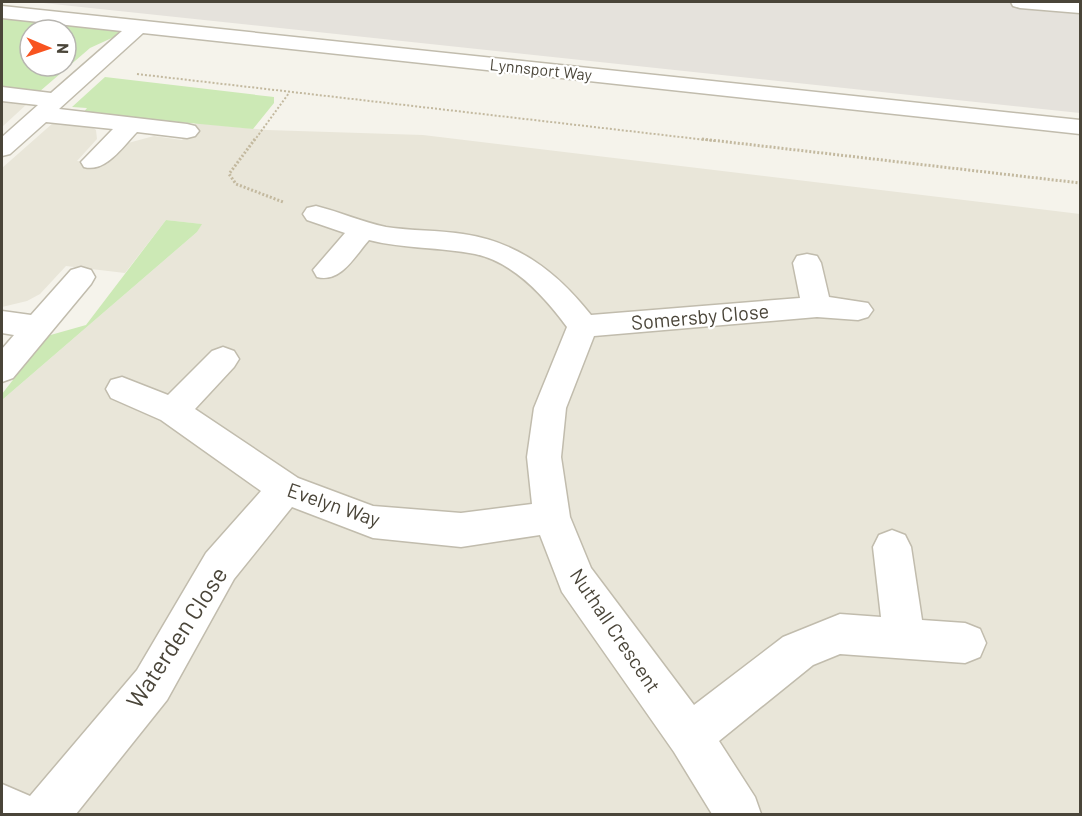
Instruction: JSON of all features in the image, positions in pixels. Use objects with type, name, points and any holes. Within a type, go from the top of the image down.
[{"type":"street","points":[[1020,2],[1080,7]]},
{"type":"street","name":"Lynnsport Way","points":[[2,12],[1080,127]]},
{"type":"street","points":[[2,149],[140,25]]},
{"type":"street","points":[[2,94],[47,107],[131,125],[188,131]]},
{"type":"street","points":[[93,162],[131,125]]},
{"type":"street","points":[[316,214],[362,231],[478,246],[499,252],[525,266],[555,290],[583,326]]},
{"type":"street","points":[[327,270],[362,231]]},
{"type":"street","points":[[807,263],[817,306]]},
{"type":"street","points":[[2,370],[81,277]]},
{"type":"street","name":"Somersby Close","points":[[583,326],[817,306],[858,310]]},
{"type":"street","points":[[2,322],[38,327]]},
{"type":"street","name":"Nuthall Crescent","points":[[583,326],[550,408],[544,457],[552,517],[576,579],[690,736],[738,814]]},
{"type":"street","points":[[173,411],[223,359]]},
{"type":"street","name":"Evelyn Way","points":[[122,389],[173,411],[285,489],[373,522],[461,530],[552,517]]},
{"type":"street","name":"Waterden Close","points":[[46,814],[152,685],[220,566],[285,489]]},
{"type":"street","points":[[892,548],[904,637]]},
{"type":"street","points":[[690,736],[798,651],[840,634],[965,643]]},
{"type":"street","points":[[2,807],[16,814]]},
{"type":"path","points":[[92,69],[1080,183]]},
{"type":"path","points":[[289,92],[229,174],[236,184],[316,214]]},
{"type":"shaded area","points":[[34,2],[1080,2],[1080,113]]},
{"type":"shaded area","points":[[2,101],[27,104],[2,127]]},
{"type":"shaded area","points":[[53,123],[92,127],[96,130],[97,139],[77,161],[107,164],[128,143],[154,136],[182,140],[196,123],[267,130],[423,135],[1080,214],[1080,814],[2,814],[2,400],[197,232],[201,224],[166,220],[125,273],[66,266],[40,294],[27,301],[2,307],[2,168]]},
{"type":"green space","points":[[2,12],[66,18],[18,18],[18,78],[55,78],[39,92],[2,88]]},
{"type":"green space","points":[[78,19],[140,25],[90,48],[78,58]]},
{"type":"green space","points":[[105,77],[274,97],[274,103],[253,129],[83,113],[87,108],[72,107]]},
{"type":"green space","points":[[166,220],[202,224],[197,232],[2,400],[2,394],[47,336],[86,325]]}]
